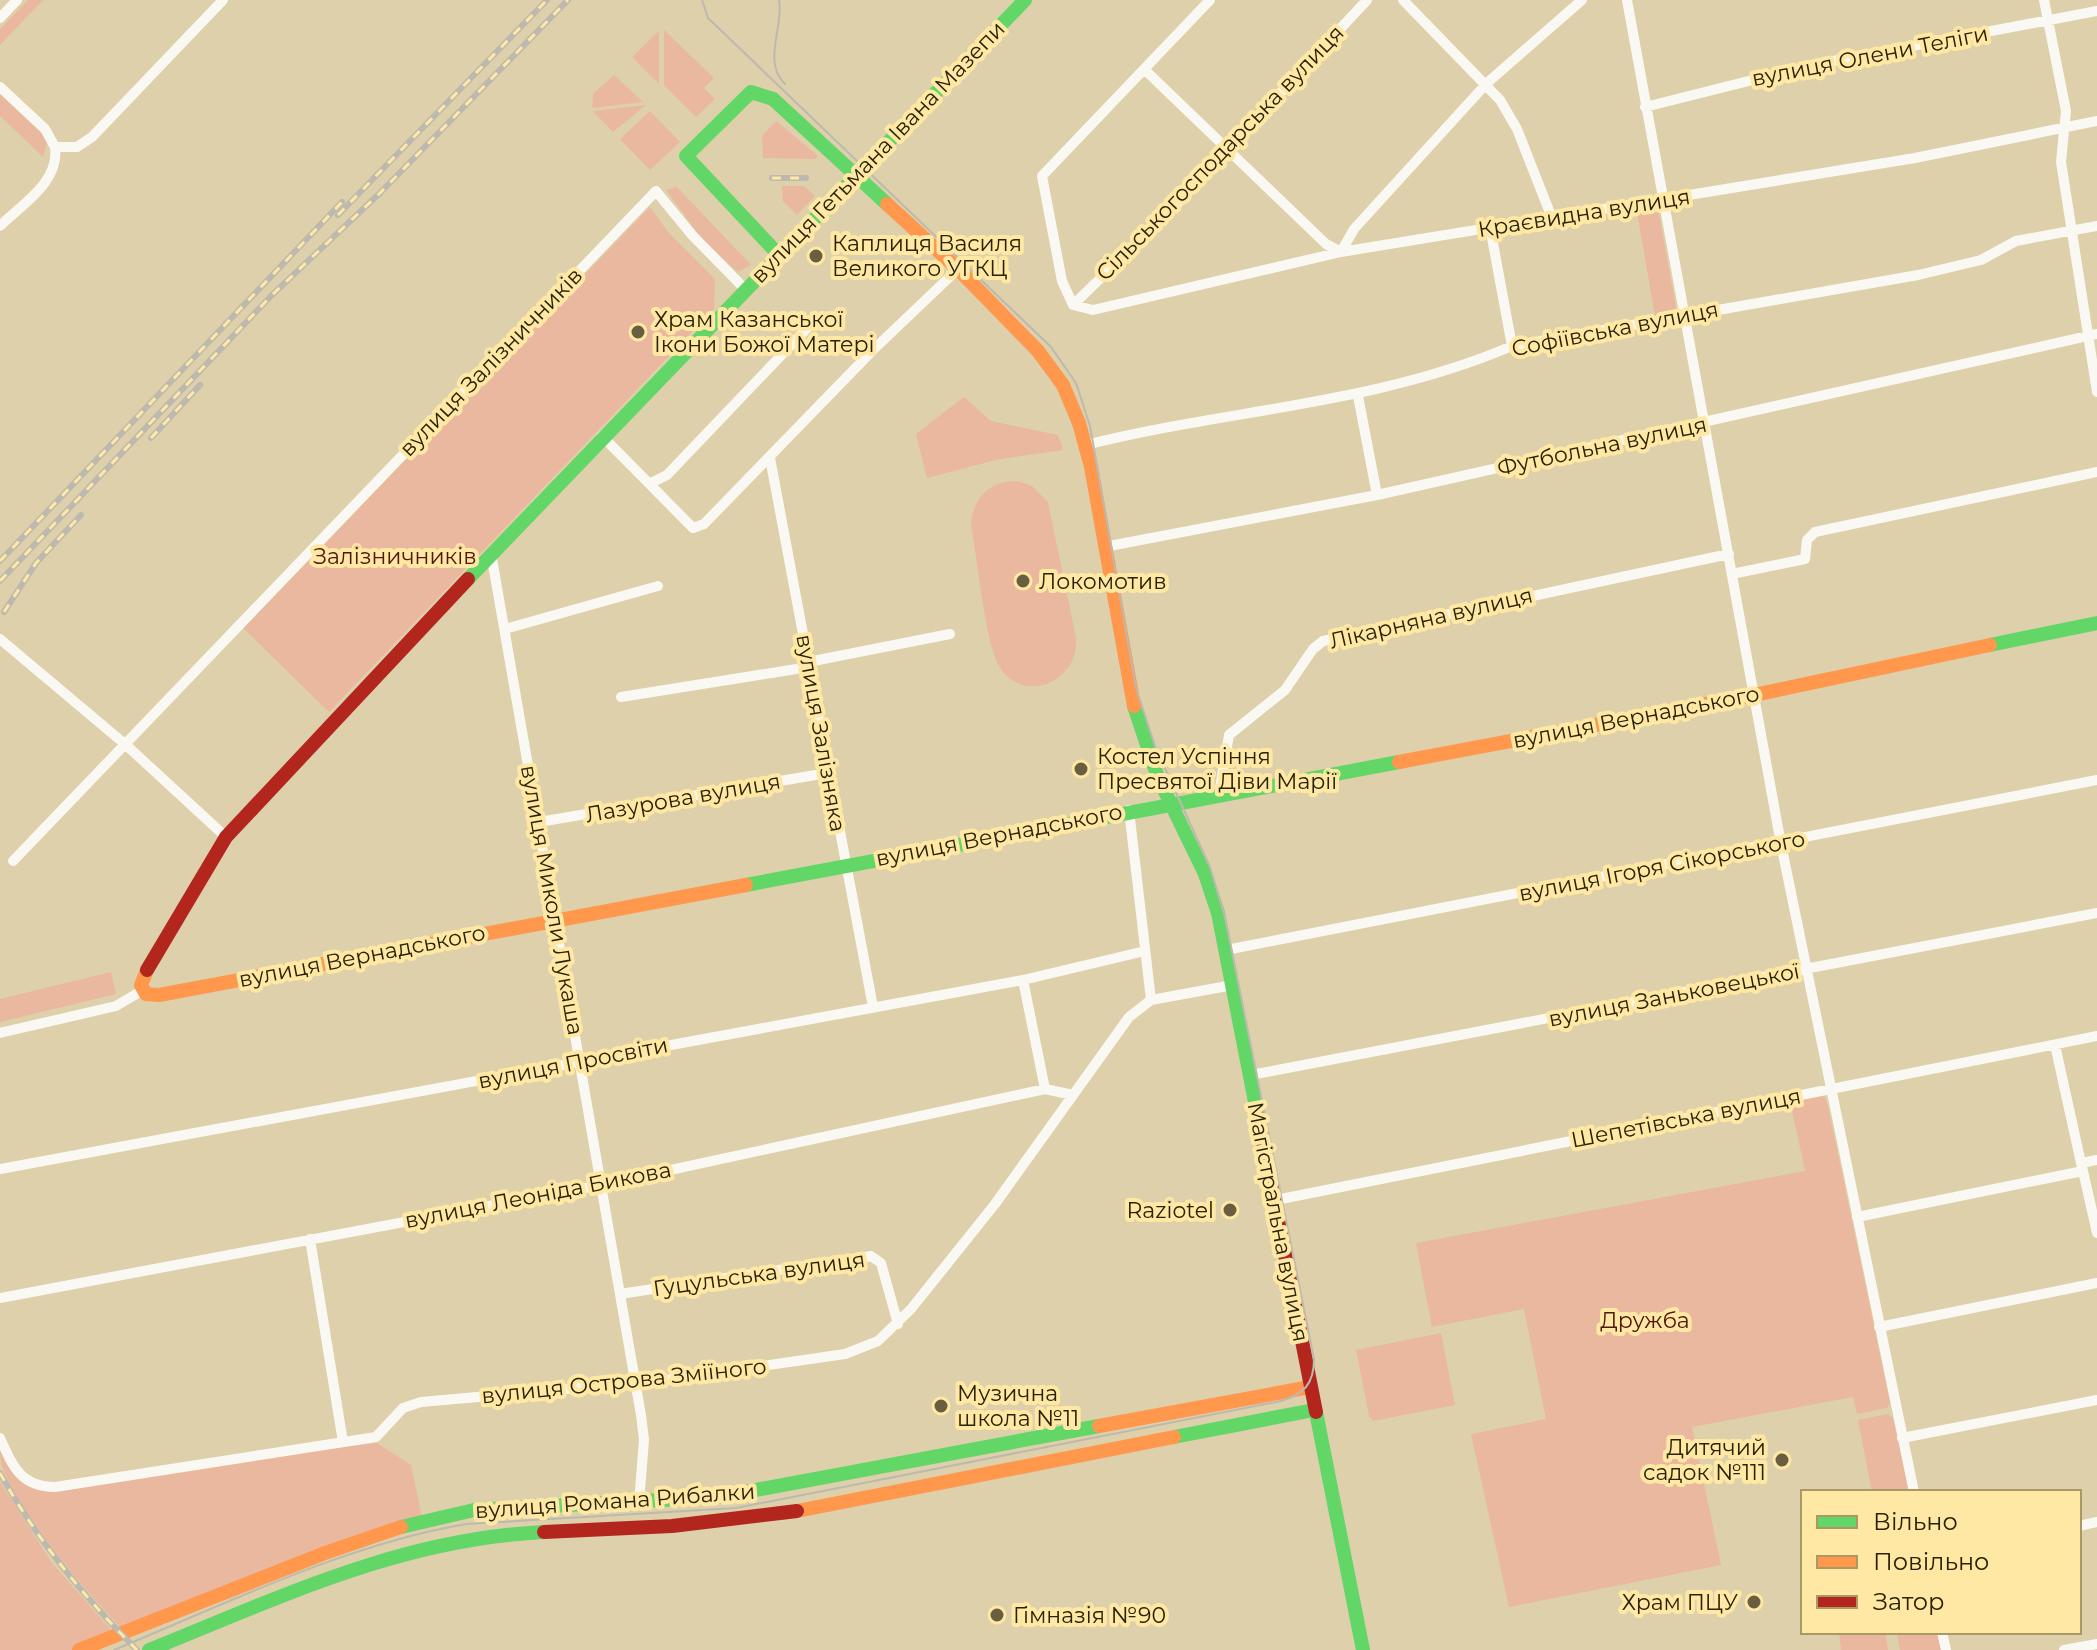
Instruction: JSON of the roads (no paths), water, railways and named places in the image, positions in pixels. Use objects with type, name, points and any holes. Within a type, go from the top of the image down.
[{"type":"main road","name":"вулиця Гетьмана Івана Мазепи","points":[[143,990],[145,973],[226,837],[602,436],[857,178],[1025,0]]},
{"type":"main road","points":[[779,255],[686,156],[751,92],[773,99],[857,178]]},
{"type":"main road","name":"Магістральна вулиця","points":[[857,178],[958,269],[1051,366],[1074,410],[1086,445],[1135,713],[1170,802],[1212,893],[1226,950],[1363,1650]]},
{"type":"main road","name":"вулиця Вернадського","points":[[143,990],[159,995],[1170,802],[1754,695],[2097,623]]},
{"type":"main road","name":"вулиця Романа Рибалки","points":[[79,1650],[338,1548],[423,1520],[474,1510],[639,1503],[776,1488],[1310,1387]]},
{"type":"main road","name":"вулиця Романа Рибалки","points":[[149,1650],[383,1557],[456,1540],[765,1517],[1314,1410]]},
{"type":"street","points":[[0,18],[17,0]]},
{"type":"street","points":[[55,147],[77,147],[92,137],[223,0]]},
{"type":"street","points":[[1073,305],[1062,281],[1042,176],[1210,0]]},
{"type":"street","name":"Сільськогосподарська вулиця","points":[[1073,305],[1175,206],[1367,0]]},
{"type":"street","points":[[1403,0],[1487,83],[1517,129],[1552,218]]},
{"type":"street","points":[[1144,69],[1326,244],[1341,252],[1354,229],[1487,83],[1582,0]]},
{"type":"street","points":[[1627,0],[1781,844],[1914,1490]]},
{"type":"street","points":[[2044,0],[2063,87],[2065,127],[2061,162],[2092,335],[2097,392]]},
{"type":"street","name":"вулиця Олени Теліги","points":[[1645,107],[1812,65],[2097,11]]},
{"type":"street","points":[[0,87],[45,129],[55,147],[56,159],[52,173],[0,226]]},
{"type":"street","name":"Краєвидна вулиця","points":[[1073,305],[1093,310],[1341,252],[1915,158],[2097,121]]},
{"type":"street","name":"вулиця Залізничників","points":[[126,745],[656,191],[692,235],[745,289]]},
{"type":"street","name":"Софіївська вулиця","points":[[1086,445],[1358,396],[1468,365],[1512,346],[1918,275],[1981,260],[2016,241],[2097,226]]},
{"type":"street","points":[[1490,227],[1512,346]]},
{"type":"street","points":[[602,436],[693,528],[698,527],[958,269]]},
{"type":"street","points":[[651,483],[667,475],[814,321]]},
{"type":"street","name":"Футбольна вулиця","points":[[1104,547],[1377,495],[2092,335]]},
{"type":"street","points":[[1358,396],[1377,495]]},
{"type":"street","name":"вулиця Залізняка","points":[[770,458],[873,1007]]},
{"type":"street","points":[[1732,574],[1805,559],[1807,540],[1815,532],[2097,472]]},
{"type":"street","name":"вулиця Миколи Лукаша","points":[[491,553],[644,1440],[639,1503]]},
{"type":"street","name":"Лікарняна вулиця","points":[[1219,794],[1229,735],[1285,690],[1313,649],[1323,641],[1729,554]]},
{"type":"street","points":[[505,629],[658,586]]},
{"type":"street","points":[[621,697],[809,664],[950,634]]},
{"type":"street","points":[[0,639],[126,745],[226,837]]},
{"type":"street","points":[[13,861],[126,745]]},
{"type":"street","name":"Лазурова вулиця","points":[[539,822],[827,773]]},
{"type":"street","name":"вулиця Ігоря Сікорського","points":[[1226,950],[2097,780]]},
{"type":"street","points":[[1129,810],[1151,1000],[1233,985]]},
{"type":"street","name":"вулиця Заньковецької","points":[[1251,1075],[2097,913]]},
{"type":"street","name":"вулиця Просвіти","points":[[0,1169],[1023,980],[1145,951]]},
{"type":"street","points":[[1023,980],[1045,1089]]},
{"type":"street","name":"вулиця Вернадського","points":[[0,1033],[116,1006],[143,990]]},
{"type":"street","name":"вулиця Острова Зміїного","points":[[0,1438],[22,1478],[42,1487],[55,1487],[376,1437],[403,1408],[421,1402],[635,1383],[845,1354],[878,1341],[898,1324],[1002,1195],[1129,1017],[1151,1000]]},
{"type":"street","name":"Шепетівська вулиця","points":[[1276,1200],[2097,1036]]},
{"type":"street","points":[[2055,1045],[2097,1233]]},
{"type":"street","name":"вулиця Леоніда Бикова","points":[[0,1298],[601,1185],[1045,1089],[1073,1095]]},
{"type":"street","points":[[1857,1217],[2082,1167],[2097,1160]]},
{"type":"street","points":[[310,1239],[343,1442]]},
{"type":"street","name":"Гуцульська вулиця","points":[[620,1294],[871,1256],[881,1263],[898,1324]]},
{"type":"street","points":[[1879,1327],[2097,1283]]},
{"type":"street","points":[[1902,1438],[2097,1400]]},
{"type":"street","points":[[2064,1650],[2097,1644]]},
{"type":"tram line","points":[[114,1650],[287,1577],[421,1534],[466,1524],[736,1508],[1281,1401],[1302,1391],[1310,1381],[1314,1359],[1225,917],[1210,867],[1156,749],[1136,688],[1090,426],[1076,383],[1051,347],[708,18],[702,0]]},
{"type":"tram line","points":[[779,0],[774,55],[778,75],[785,84]]},
{"type":"railway","points":[[338,215],[547,0]]},
{"type":"railway","points":[[0,581],[272,295],[380,193],[568,0]]},
{"type":"railway","points":[[772,178],[806,178]]},
{"type":"railway","points":[[0,561],[342,202]]},
{"type":"railway","points":[[151,438],[200,385]]},
{"type":"railway","points":[[4,612],[36,563],[81,515]]},
{"type":"railway","points":[[0,1473],[29,1521],[62,1566],[137,1650]]},
{"type":"place","name":"Каплиця Василя Великого УГКЦ","points":[[816,256]]},
{"type":"place","name":"Храм Казанської Ікони Божої Матері","points":[[638,332]]},
{"type":"place","name":"Локомотив","points":[[1023,581]]},
{"type":"place","name":"Костел Успіння Пресвятої Діви Марії","points":[[1081,769]]},
{"type":"place","name":"Raziotel","points":[[1230,1210]]},
{"type":"place","name":"Музична школа №11","points":[[941,1406]]},
{"type":"place","name":"Дитячий садок №111","points":[[1782,1460]]},
{"type":"place","name":"Храм ПЦУ","points":[[1754,1602]]},
{"type":"place","name":"Гімназія №90","points":[[997,1615]]},
{"type":"park label","name":"Залізничників","points":[[395,556]]},
{"type":"park label","name":"Дружба","points":[[1645,1320]]}]
